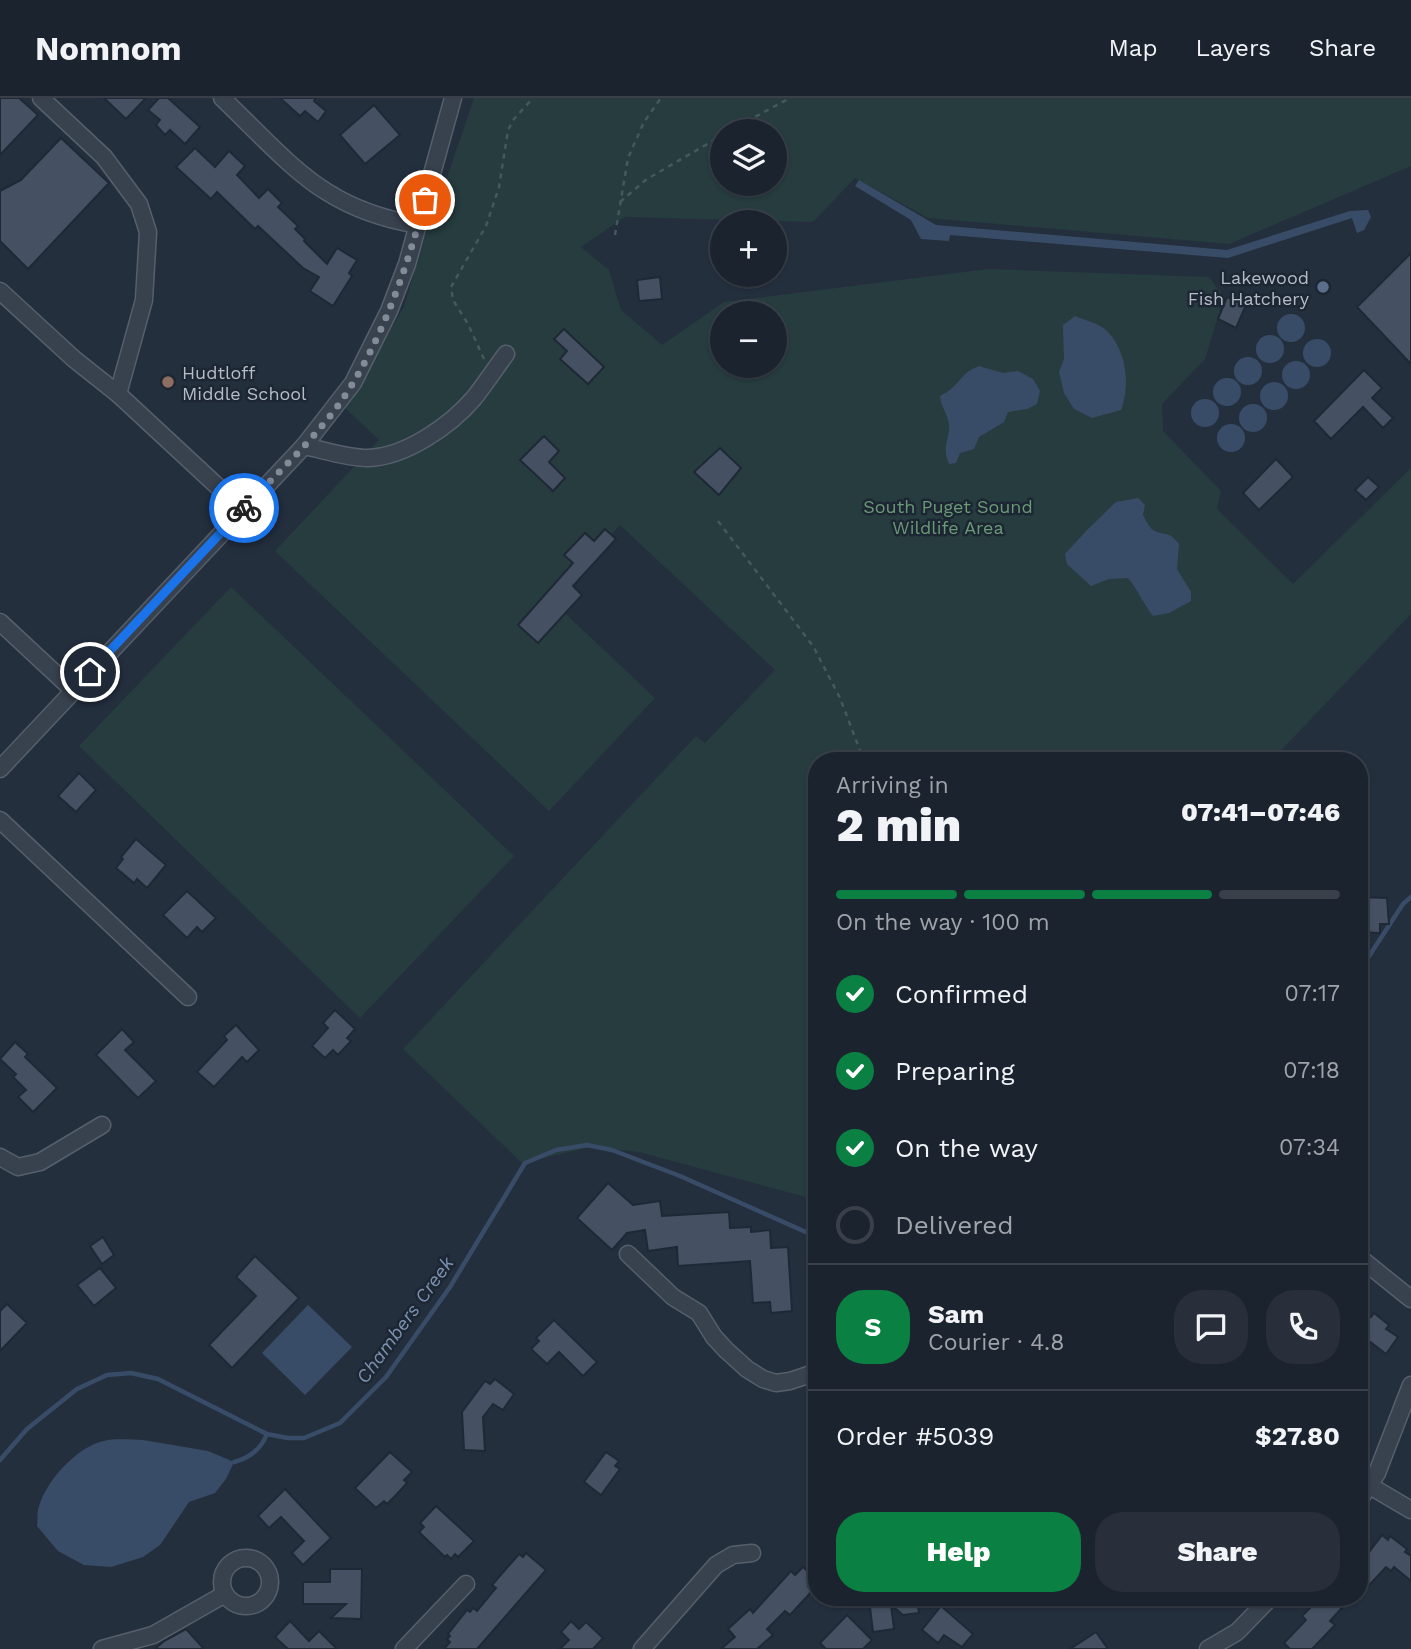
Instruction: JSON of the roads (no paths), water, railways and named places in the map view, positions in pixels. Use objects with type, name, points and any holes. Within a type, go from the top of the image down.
[{"type":"street","points":[[41,98],[104,157],[139,204],[148,232],[144,300],[118,394]]},
{"type":"street","points":[[222,98],[301,172],[327,192],[394,221],[418,225]]},
{"type":"street","points":[[0,769],[304,446],[353,383],[397,292],[453,98]]},
{"type":"street","points":[[0,291],[74,359],[118,394],[243,510]]},
{"type":"street","points":[[304,446],[364,458],[403,450],[437,430],[473,400],[506,354]]},
{"type":"street","points":[[0,622],[73,690]]},
{"type":"street","points":[[0,820],[188,998]]},
{"type":"street","points":[[0,1157],[18,1167],[40,1162],[102,1125]]},
{"type":"street","points":[[628,1254],[673,1297],[699,1313],[726,1350],[763,1380],[776,1383],[808,1375]]},
{"type":"street","points":[[1368,1264],[1411,1299]]},
{"type":"street","points":[[1368,1483],[1377,1473],[1411,1385]]},
{"type":"street","points":[[1368,1490],[1411,1510]]},
{"type":"street","points":[[642,1649],[716,1565],[733,1555],[752,1553]]},
{"type":"street","points":[[404,1649],[466,1584]]},
{"type":"street","points":[[102,1649],[153,1635],[225,1594]]},
{"type":"street","points":[[1208,1649],[1237,1632],[1262,1606]]},
{"type":"water","points":[[859,180],[936,225],[1227,250],[1350,211],[1368,210],[1371,217],[1364,230],[1357,233],[1352,218],[1228,258],[950,235],[949,241],[921,239],[911,220],[855,186]]},
{"type":"water","points":[[1291,314],[1301,318],[1305,328],[1301,338],[1291,342],[1281,338],[1277,328],[1281,318]]},
{"type":"water","points":[[1075,316],[1106,330],[1118,347],[1126,379],[1121,410],[1092,418],[1074,409],[1064,393],[1059,372],[1064,359],[1063,325]]},
{"type":"water","points":[[1270,335],[1280,339],[1284,349],[1280,359],[1270,363],[1260,359],[1256,349],[1260,339]]},
{"type":"water","points":[[1317,339],[1327,343],[1331,353],[1327,363],[1317,367],[1307,363],[1303,353],[1307,343]]},
{"type":"water","points":[[1248,357],[1258,361],[1262,371],[1258,381],[1248,385],[1238,381],[1234,371],[1238,361]]},
{"type":"water","points":[[1296,361],[1306,365],[1310,375],[1306,385],[1296,389],[1286,385],[1282,375],[1286,365]]},
{"type":"water","points":[[979,366],[1003,373],[1018,371],[1033,379],[1040,391],[1037,404],[1027,409],[1008,412],[1004,422],[979,437],[974,449],[960,453],[956,463],[949,464],[946,447],[949,424],[940,396],[967,372]]},
{"type":"water","points":[[1227,378],[1237,382],[1241,392],[1237,402],[1227,406],[1217,402],[1213,392],[1217,382]]},
{"type":"water","points":[[1274,382],[1284,386],[1288,396],[1284,406],[1274,410],[1264,406],[1260,396],[1264,386]]},
{"type":"water","points":[[1205,399],[1215,403],[1219,413],[1215,423],[1205,427],[1195,423],[1191,413],[1195,403]]},
{"type":"water","points":[[1253,404],[1263,408],[1267,418],[1263,428],[1253,432],[1243,428],[1239,418],[1243,408]]},
{"type":"water","points":[[1231,424],[1241,428],[1245,438],[1241,448],[1231,452],[1221,448],[1217,438],[1221,428]]},
{"type":"water","points":[[1138,498],[1145,505],[1143,515],[1152,529],[1169,535],[1179,544],[1177,569],[1191,592],[1191,601],[1169,613],[1153,616],[1128,578],[1109,579],[1091,586],[1067,564],[1065,554],[1116,502]]},
{"type":"water","points":[[308,1305],[352,1347],[305,1395],[262,1353]]},
{"type":"water","points":[[113,1440],[143,1440],[208,1451],[234,1462],[215,1493],[189,1502],[160,1545],[143,1557],[111,1567],[84,1565],[58,1551],[37,1526],[41,1499],[54,1478],[73,1458],[94,1444]]},
{"type":"waterway","name":"Chambers Creek","points":[[1368,958],[1403,904],[1411,897]]},
{"type":"waterway","name":"Chambers Creek","points":[[0,1460],[27,1429],[77,1389],[107,1375],[131,1373],[158,1379],[267,1434],[304,1438],[340,1423],[386,1377],[450,1287],[525,1163],[556,1150],[587,1145],[612,1150],[680,1176],[808,1233]]},
{"type":"waterway","points":[[234,1462],[254,1452],[267,1434]]},
{"type":"place","name":"Lakewood Fish Hatchery","points":[[1323,287]]},
{"type":"place","name":"Hudtloff Middle School","points":[[168,382]]},
{"type":"park label","name":"South Puget Sound Wildlife Area","points":[[948,516]]}]
